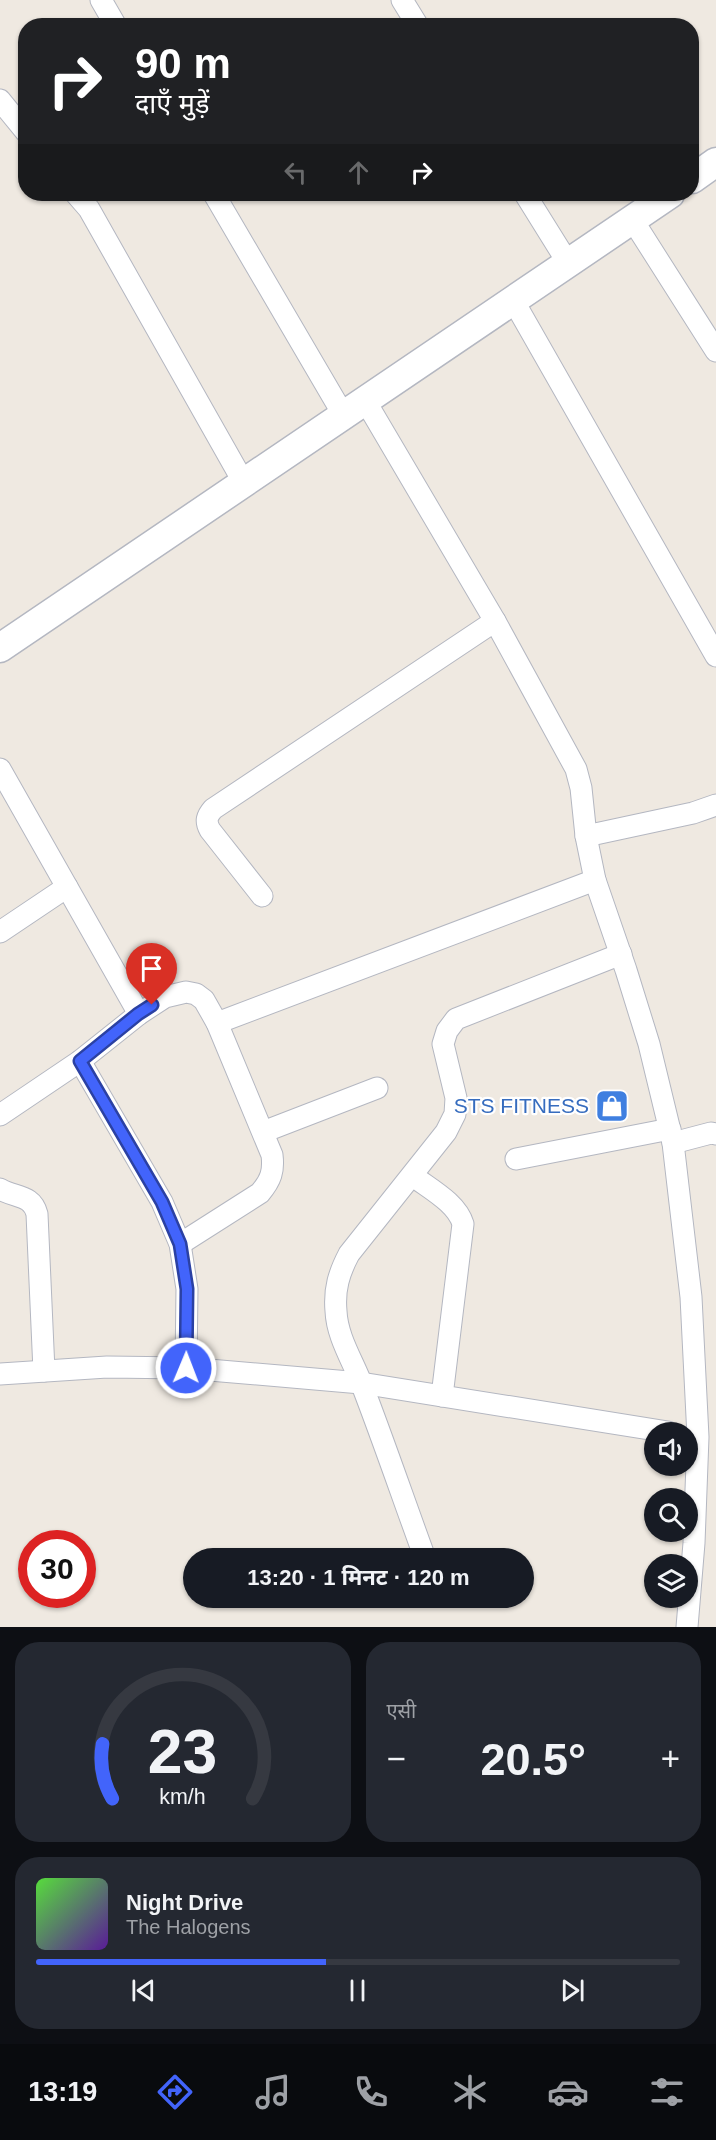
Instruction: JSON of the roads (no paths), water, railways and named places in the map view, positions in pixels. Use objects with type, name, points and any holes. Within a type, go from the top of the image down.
[{"type":"main road","points":[[699,174],[716,162]]},
{"type":"main road","points":[[0,648],[659,201]]},
{"type":"street","points":[[101,0],[111,18]]},
{"type":"street","points":[[402,0],[413,18]]},
{"type":"street","points":[[0,100],[18,122]]},
{"type":"street","points":[[82,201],[89,209],[244,483]]},
{"type":"street","points":[[219,201],[495,621],[576,769],[595,880],[649,1044],[671,1136],[691,1297],[692,1422]]},
{"type":"street","points":[[529,201],[568,262]]},
{"type":"street","points":[[632,219],[716,351]]},
{"type":"street","points":[[513,300],[716,656]]},
{"type":"street","points":[[262,896],[210,830],[207,825],[207,816],[213,809],[495,621]]},
{"type":"street","points":[[0,769],[138,1014]]},
{"type":"street","points":[[586,836],[693,813],[716,805]]},
{"type":"street","points":[[217,1023],[595,880]]},
{"type":"street","points":[[0,932],[67,886]]},
{"type":"street","points":[[421,1548],[361,1383],[341,1336],[336,1314],[335,1288],[350,1254],[446,1132],[455,1114],[456,1098],[445,1057],[444,1044],[447,1031],[456,1019],[621,954]]},
{"type":"street","points":[[0,1115],[80,1061],[138,1014],[165,997],[186,992],[196,994],[204,1000],[217,1023],[272,1155],[274,1169],[269,1183],[260,1193],[180,1244]]},
{"type":"street","points":[[80,1061],[162,1202],[180,1244],[187,1289],[186,1368]]},
{"type":"street","points":[[263,1132],[376,1088]]},
{"type":"street","points":[[516,1159],[671,1136],[714,1132]]},
{"type":"street","points":[[413,1176],[453,1206],[461,1216],[463,1224],[442,1396]]},
{"type":"street","points":[[0,1189],[26,1197],[36,1207],[44,1371]]},
{"type":"street","points":[[0,1374],[107,1367],[186,1368],[361,1383],[644,1428]]},
{"type":"street","points":[[687,1627],[694,1543],[693,1476]]},
{"type":"place","name":"STS FITNESS","points":[[612,1106]]}]
